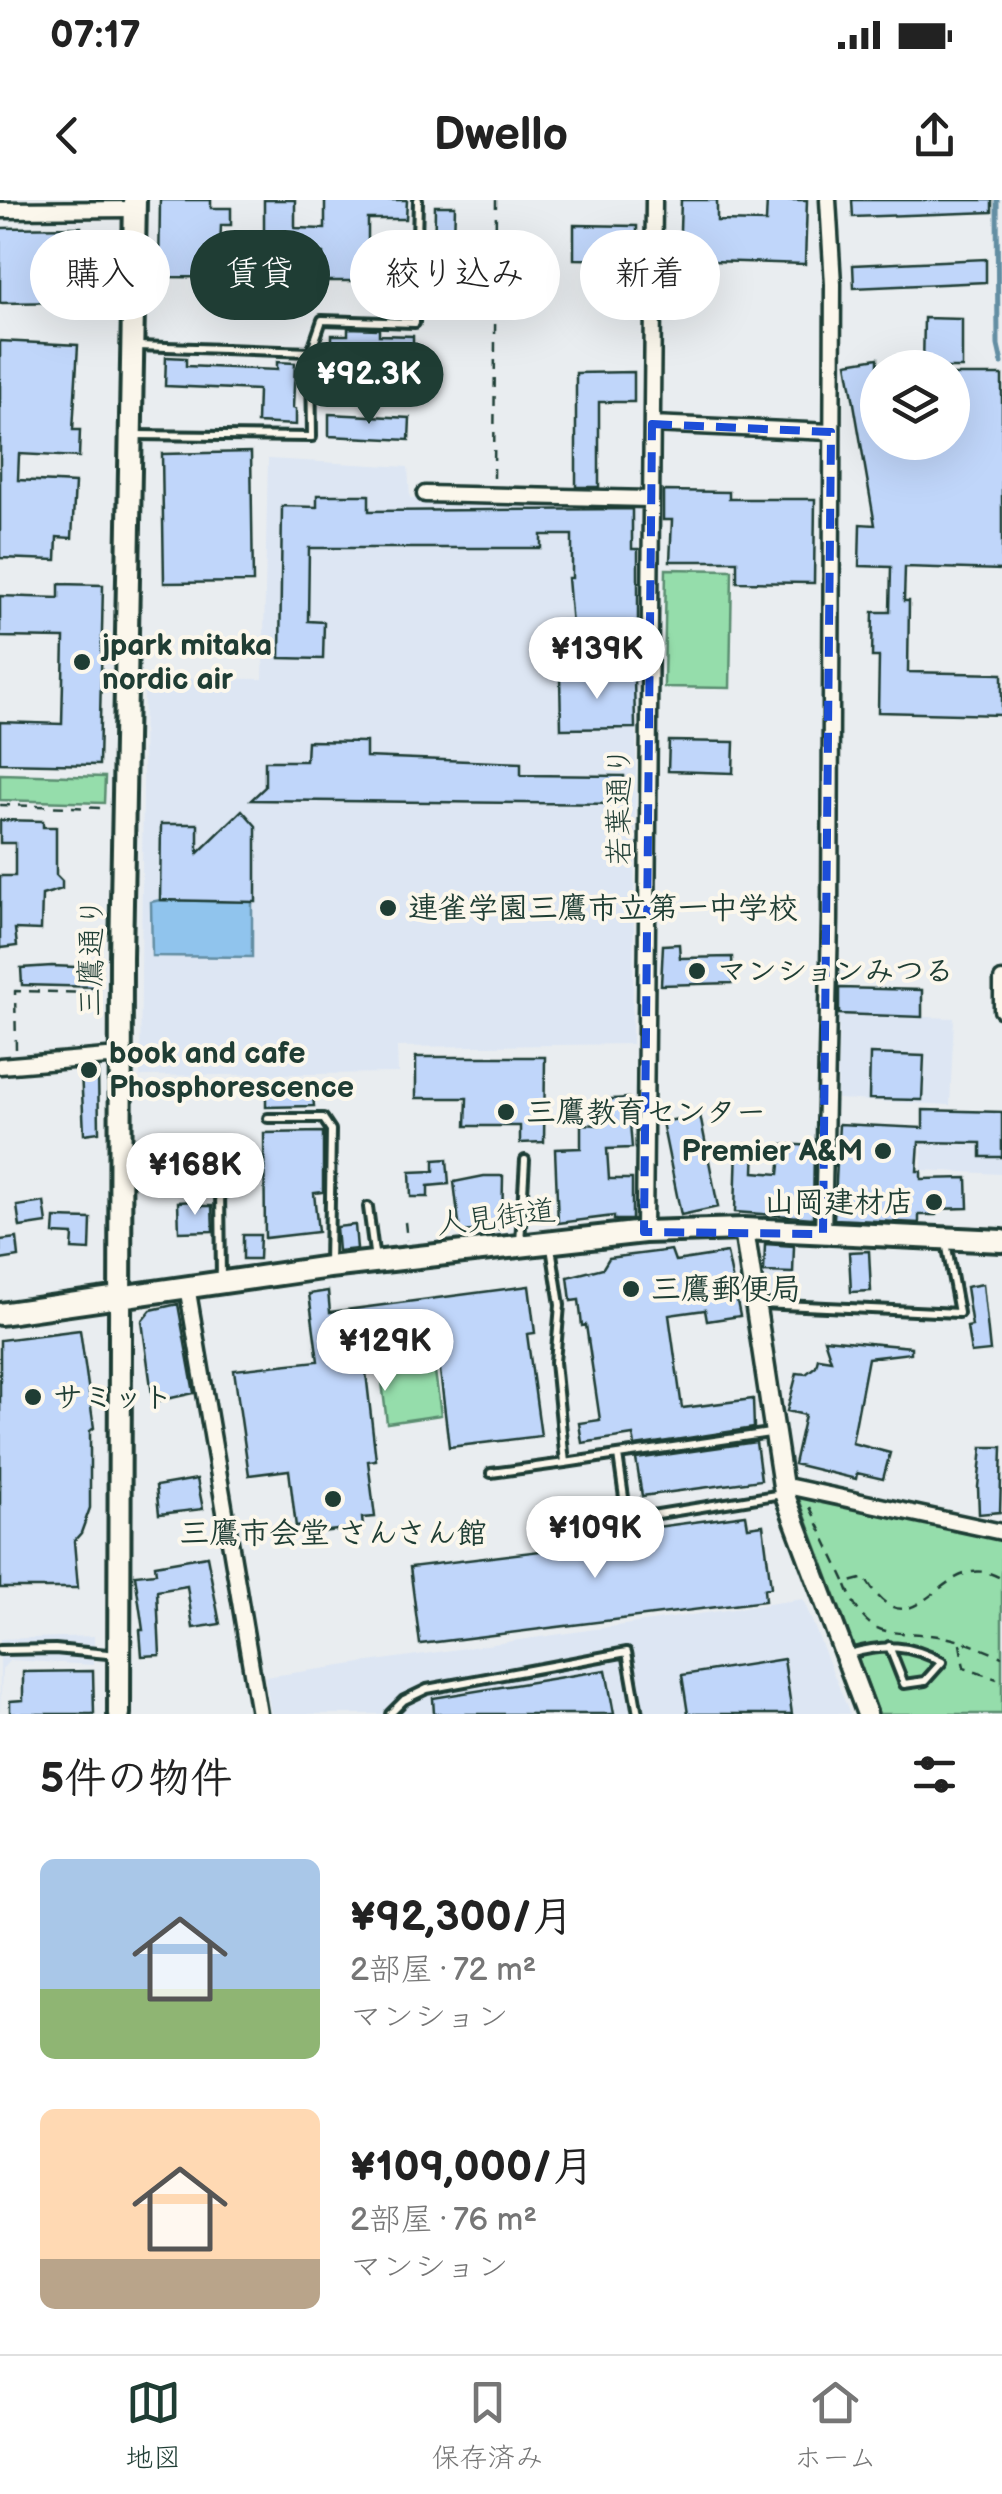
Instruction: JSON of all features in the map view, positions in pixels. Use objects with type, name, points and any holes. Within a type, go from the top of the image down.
[{"type":"main road","name":"三鷹通り","points":[[119,1714],[120,1060],[135,205]]},
{"type":"main road","name":"人見街道","points":[[0,1314],[329,1267],[644,1232],[744,1229],[1002,1241]]},
{"type":"street","name":"若葉通り","points":[[644,1232],[654,200]]},
{"type":"street","points":[[823,1234],[830,919],[833,284],[828,200]]},
{"type":"street","points":[[0,210],[43,205],[135,205]]},
{"type":"street","points":[[652,424],[831,432]]},
{"type":"street","points":[[425,494],[650,499]]},
{"type":"street","points":[[1002,980],[1002,1010]]},
{"type":"street","points":[[0,1066],[107,1057],[120,1060]]},
{"type":"street","points":[[744,1229],[785,1496],[867,1714]]},
{"type":"street","points":[[187,1286],[260,1714]]},
{"type":"street","points":[[785,1496],[1002,1532]]},
{"type":"lane","points":[[131,435],[312,437],[312,352],[322,320],[415,323],[418,200]]},
{"type":"lane","points":[[132,346],[312,352]]},
{"type":"lane","points":[[268,1118],[323,1118],[331,1130],[329,1267]]},
{"type":"lane","points":[[520,1244],[525,1160]]},
{"type":"lane","points":[[220,1188],[221,1282]]},
{"type":"lane","points":[[368,1206],[375,1262]]},
{"type":"lane","points":[[754,1304],[959,1314],[946,1240]]},
{"type":"lane","points":[[550,1241],[560,1305],[555,1362],[564,1463]]},
{"type":"lane","points":[[491,1473],[773,1432]]},
{"type":"lane","points":[[618,1455],[626,1518],[785,1496]]},
{"type":"lane","points":[[844,1656],[889,1646],[919,1650],[942,1662],[925,1681],[904,1684],[889,1646]]},
{"type":"lane","points":[[0,1650],[54,1649],[119,1655]]},
{"type":"lane","points":[[390,1714],[404,1700],[427,1689],[627,1652],[638,1714]]},
{"type":"path","points":[[494,496],[496,200]]},
{"type":"path","points":[[0,804],[123,808]]},
{"type":"path","points":[[16,1064],[16,991],[106,994]]},
{"type":"path","points":[[405,1222],[408,1242]]},
{"type":"path","points":[[785,1496],[810,1507],[866,1623],[884,1631],[960,1641],[1002,1657]]},
{"type":"path","points":[[996,1575],[1002,1570]]},
{"type":"path","points":[[846,1583],[865,1578],[876,1596],[892,1610],[910,1610],[947,1580],[966,1572],[1002,1579]]},
{"type":"path","points":[[960,1641],[964,1668],[997,1679]]},
{"type":"highlighted area","points":[[652,424],[831,432],[823,1234],[644,1232]]},
{"type":"shaded area","name":"連雀学園三鷹市立第一中学校","points":[[268,459],[408,467],[410,498],[493,496],[639,502],[638,564],[581,561],[580,641],[638,644],[632,1044],[397,1047],[398,1073],[140,1076],[144,678],[263,679]]},
{"type":"shaded area","points":[[839,1014],[954,1018],[950,1105],[837,1099]]},
{"type":"shaded area","points":[[923,1110],[1002,1112],[1002,1174],[922,1170]]},
{"type":"shaded area","points":[[763,1244],[795,1244],[795,1298],[762,1297]]},
{"type":"shaded area","points":[[803,1599],[850,1714],[271,1714],[265,1677]]},
{"type":"shaded area","points":[[94,1636],[94,1665],[10,1660],[2,1669],[0,1714],[0,1639]]},
{"type":"green space","points":[[666,569],[732,570],[730,688],[664,687]]},
{"type":"green space","points":[[0,774],[105,777],[104,803],[0,800]]},
{"type":"green space","points":[[432,1350],[441,1415],[387,1423],[379,1357]]},
{"type":"green space","points":[[804,1492],[1002,1535],[1002,1714],[879,1714],[799,1499]]},
{"type":"water","points":[[151,902],[252,902],[252,957],[152,956]]},
{"type":"building","points":[[160,200],[211,200],[211,208],[231,208],[231,225],[221,225],[221,230],[190,230],[190,277],[170,277],[170,230],[160,230]]},
{"type":"building","points":[[264,200],[295,200],[295,228],[325,229],[325,200],[407,200],[406,219],[368,219],[368,230],[350,230],[350,281],[330,281],[330,230],[264,230]]},
{"type":"building","points":[[681,200],[717,200],[717,221],[766,222],[767,200],[807,200],[805,264],[720,261],[720,230],[680,230]]},
{"type":"building","points":[[852,200],[992,200],[992,212],[853,217]]},
{"type":"building","points":[[435,206],[455,206],[454,230],[435,230]]},
{"type":"building","points":[[574,225],[637,226],[637,230],[580,230],[580,259],[574,259]]},
{"type":"building","points":[[0,228],[81,230],[30,230],[30,303],[0,303]]},
{"type":"building","points":[[986,259],[986,282],[854,288],[853,265]]},
{"type":"building","points":[[924,318],[962,319],[962,350],[923,350]]},
{"type":"building","points":[[348,328],[379,329],[379,335],[413,336],[413,363],[332,362],[332,335],[348,335]]},
{"type":"building","points":[[0,341],[78,345],[73,430],[80,430],[79,457],[19,454],[18,480],[75,483],[72,538],[57,537],[56,560],[0,558]]},
{"type":"building","points":[[166,357],[186,358],[186,366],[277,370],[277,362],[295,363],[296,425],[257,423],[258,390],[165,386]]},
{"type":"building","points":[[860,361],[860,438],[847,363]]},
{"type":"building","points":[[634,372],[634,402],[599,402],[599,487],[576,487],[576,373]]},
{"type":"building","points":[[970,375],[1002,375],[1002,570],[905,567],[904,601],[909,601],[908,672],[1002,674],[1002,715],[878,712],[879,657],[872,657],[873,612],[890,612],[891,567],[859,566],[860,524],[875,525],[864,460],[970,460]]},
{"type":"building","points":[[329,414],[410,418],[409,440],[329,436]]},
{"type":"building","points":[[251,452],[253,582],[164,583],[162,454]]},
{"type":"building","points":[[663,491],[729,492],[729,499],[815,499],[814,583],[737,582],[737,561],[670,561],[672,520],[663,520]]},
{"type":"building","points":[[317,495],[369,495],[369,511],[632,509],[632,549],[638,549],[638,640],[573,637],[568,578],[572,578],[572,535],[541,535],[541,548],[309,548],[308,621],[324,622],[323,659],[280,658],[282,506],[317,507]]},
{"type":"building","name":"jpark mitaka nordic air","points":[[59,584],[103,585],[99,765],[0,763],[0,722],[62,724],[64,638],[0,637],[0,596],[59,598]]},
{"type":"building","points":[[560,676],[634,676],[635,728],[561,729]]},
{"type":"building","points":[[307,741],[366,742],[366,757],[521,763],[521,775],[624,776],[624,804],[251,800],[265,787],[265,761],[306,761]]},
{"type":"building","points":[[669,741],[734,742],[733,773],[668,771]]},
{"type":"building","points":[[242,810],[256,826],[256,902],[160,900],[161,824],[198,824],[198,853]]},
{"type":"building","points":[[0,820],[43,821],[43,827],[56,827],[56,875],[62,881],[62,889],[42,895],[41,930],[15,929],[17,946],[0,948],[0,876],[15,876],[15,843],[0,843]]},
{"type":"building","name":"マンションみつる","points":[[679,944],[680,958],[732,957],[733,983],[661,985],[663,945]]},
{"type":"building","points":[[21,968],[99,968],[99,987],[22,985]]},
{"type":"building","points":[[839,988],[922,990],[922,1017],[839,1014]]},
{"type":"building","points":[[870,1054],[924,1056],[922,1100],[869,1099]]},
{"type":"building","name":"三鷹教育センター","points":[[416,1057],[545,1057],[544,1142],[520,1143],[520,1126],[466,1126],[467,1098],[416,1098]]},
{"type":"building","points":[[98,1068],[99,1132],[84,1134],[81,1070]]},
{"type":"building","points":[[318,1081],[319,1096],[313,1096],[314,1106],[266,1107],[266,1082]]},
{"type":"building","points":[[628,1098],[632,1148],[607,1149],[609,1179],[632,1179],[632,1220],[614,1220],[614,1216],[558,1223],[555,1149],[581,1148],[581,1124],[599,1125],[597,1100]]},
{"type":"building","points":[[923,1110],[1002,1112],[1002,1157],[981,1157],[981,1143],[919,1142],[917,1171],[921,1171],[921,1179],[967,1178],[968,1208],[936,1209],[936,1215],[919,1215],[919,1223],[834,1219],[839,1124],[923,1128]]},
{"type":"building","points":[[700,1115],[718,1207],[681,1215],[662,1122]]},
{"type":"building","points":[[323,1132],[323,1192],[314,1193],[318,1232],[265,1238],[264,1133]]},
{"type":"building","points":[[737,1144],[755,1144],[754,1172],[779,1174],[782,1144],[814,1146],[813,1218],[735,1212]]},
{"type":"building","points":[[447,1159],[449,1184],[428,1186],[428,1197],[411,1197],[410,1172],[434,1171],[434,1160]]},
{"type":"building","points":[[503,1176],[502,1229],[460,1232],[454,1182]]},
{"type":"building","points":[[194,1201],[194,1206],[212,1206],[213,1231],[179,1232],[178,1202]]},
{"type":"building","points":[[44,1202],[47,1223],[20,1227],[17,1206]]},
{"type":"building","points":[[55,1218],[91,1219],[90,1250],[72,1249],[73,1235],[54,1234]]},
{"type":"building","points":[[355,1225],[357,1249],[338,1251],[336,1227]]},
{"type":"building","points":[[243,1235],[260,1235],[259,1259],[243,1259]]},
{"type":"building","points":[[17,1238],[19,1257],[0,1260],[0,1240]]},
{"type":"building","points":[[765,1244],[794,1246],[793,1273],[764,1272]]},
{"type":"building","points":[[671,1250],[675,1261],[727,1253],[740,1316],[707,1321],[705,1310],[669,1315],[682,1408],[753,1399],[754,1428],[635,1446],[633,1435],[582,1443],[579,1423],[600,1420],[586,1325],[582,1326],[579,1300],[571,1301],[568,1277],[603,1268],[609,1258]]},
{"type":"building","points":[[869,1251],[871,1291],[851,1292],[849,1252]]},
{"type":"building","points":[[983,1284],[990,1351],[971,1353],[967,1327],[972,1326],[966,1287]]},
{"type":"building","points":[[529,1286],[535,1333],[527,1334],[541,1436],[449,1447],[437,1345],[364,1355],[376,1460],[368,1461],[375,1517],[362,1518],[363,1527],[320,1532],[319,1524],[296,1527],[289,1470],[249,1475],[234,1370],[318,1361],[309,1294],[328,1291],[330,1312]]},
{"type":"building","points":[[178,1304],[194,1393],[153,1402],[142,1321],[151,1310]]},
{"type":"building","points":[[80,1330],[94,1428],[90,1431],[90,1508],[74,1541],[78,1588],[0,1588],[0,1340]]},
{"type":"building","points":[[824,1339],[911,1347],[911,1353],[868,1358],[852,1443],[890,1453],[883,1479],[857,1473],[856,1479],[794,1464],[805,1415],[787,1411],[797,1373],[806,1374],[816,1366],[818,1358],[831,1360]]},
{"type":"building","points":[[756,1442],[761,1480],[642,1496],[636,1459]]},
{"type":"building","points":[[982,1447],[1002,1447],[1000,1512],[979,1514]]},
{"type":"building","points":[[197,1479],[203,1509],[159,1514],[156,1486]]},
{"type":"building","points":[[746,1515],[748,1527],[763,1525],[771,1587],[764,1589],[765,1601],[420,1644],[410,1567],[598,1544],[597,1535]]},
{"type":"building","points":[[207,1556],[220,1624],[193,1628],[187,1586],[157,1591],[160,1655],[142,1656],[143,1630],[135,1575],[156,1573],[155,1565]]},
{"type":"building","points":[[784,1659],[792,1714],[688,1714],[682,1675]]},
{"type":"building","points":[[606,1670],[614,1714],[434,1714],[433,1698]]},
{"type":"building","points":[[93,1671],[94,1714],[10,1714],[10,1701],[23,1700],[23,1672]]},
{"type":"waterway","points":[[997,200],[998,345],[1002,363]]},
{"type":"place","name":"jpark mitaka nordic air","points":[[82,662]]},
{"type":"place","name":"連雀学園三鷹市立第一中学校","points":[[388,908]]},
{"type":"place","name":"マンションみつる","points":[[697,971]]},
{"type":"place","name":"book and cafe Phosphorescence","points":[[89,1070]]},
{"type":"place","name":"三鷹教育センター","points":[[506,1112]]},
{"type":"place","name":"Premier A&M","points":[[883,1151]]},
{"type":"place","name":"山岡建材店","points":[[934,1202]]},
{"type":"place","name":"三鷹郵便局","points":[[631,1289]]},
{"type":"place","name":"サミット","points":[[33,1397]]},
{"type":"place","name":"三鷹市会堂 さんさん館","points":[[333,1499]]}]
